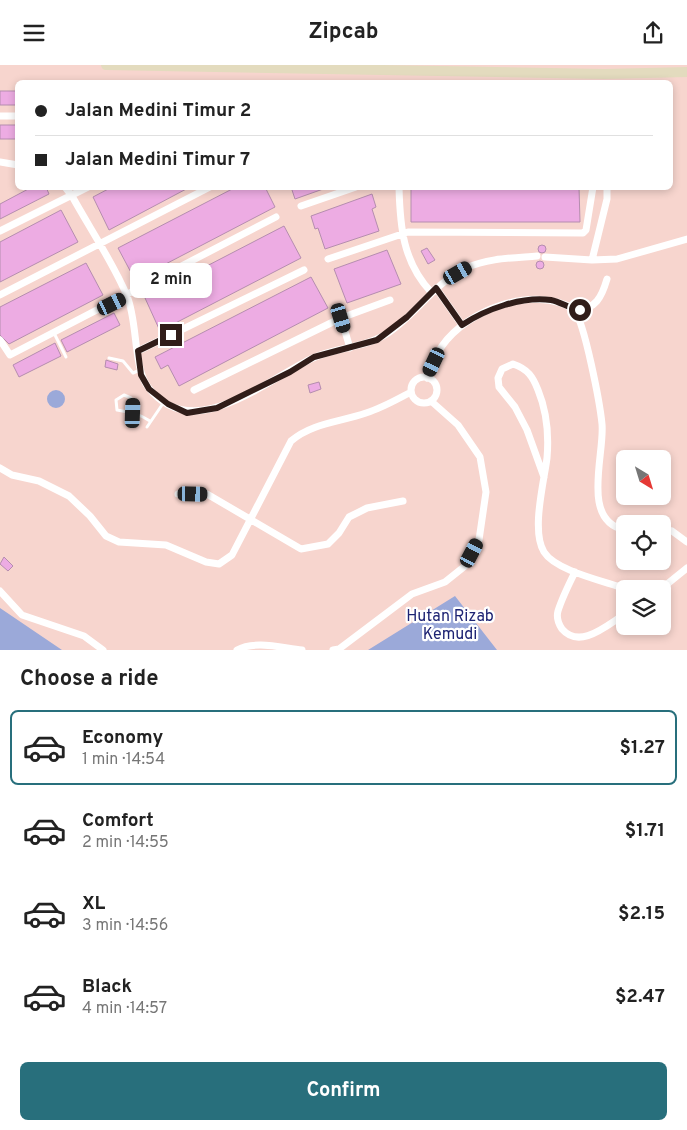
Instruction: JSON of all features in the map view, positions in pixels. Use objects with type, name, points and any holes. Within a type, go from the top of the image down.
[{"type":"street","points":[[106,65],[610,74],[687,72]]},
{"type":"street","points":[[327,65],[338,69]]},
{"type":"street","points":[[0,116],[15,116]]},
{"type":"street","points":[[0,163],[15,165]]},
{"type":"street","points":[[67,190],[127,296],[136,330],[140,370],[149,389],[164,401],[187,413],[217,408],[290,372],[314,357],[377,340],[390,332],[434,290],[467,267],[499,259],[537,256]]},
{"type":"street","points":[[0,231],[83,190]]},
{"type":"street","points":[[0,295],[204,190]]},
{"type":"street","points":[[301,206],[347,190]]},
{"type":"street","points":[[399,190],[402,234],[414,267],[462,325]]},
{"type":"street","points":[[328,259],[408,232],[581,233],[586,230],[593,190]]},
{"type":"street","points":[[592,261],[607,190]]},
{"type":"street","points":[[0,340],[10,355],[127,296],[276,217]]},
{"type":"street","points":[[545,257],[592,261],[617,259],[687,239]]},
{"type":"street","points":[[138,351],[304,270]]},
{"type":"street","points":[[427,378],[442,346],[462,325],[476,316],[507,305],[539,299],[552,301],[574,309],[587,309],[602,297],[607,279]]},
{"type":"street","points":[[194,390],[341,318],[390,300]]},
{"type":"street","points":[[574,309],[582,325],[602,422],[603,443],[596,479],[597,496],[610,523],[616,528]]},
{"type":"street","points":[[341,318],[350,348]]},
{"type":"street","points":[[544,477],[527,430],[515,407],[499,387],[498,378],[502,369],[514,364],[523,367],[532,377],[543,402],[548,431],[544,477],[538,535],[543,551],[553,563],[616,585]]},
{"type":"street","points":[[0,468],[12,475],[39,481],[69,496],[90,515],[106,536],[119,542],[166,545],[206,562],[219,564],[232,555],[252,521],[291,441],[302,432],[365,414],[390,404],[411,392],[415,381],[427,378],[432,380],[437,388],[431,401],[421,403],[416,400],[411,392]]},
{"type":"street","points":[[333,650],[339,649],[412,594],[445,582],[465,566],[479,540],[486,492],[480,457],[458,425],[431,401]]},
{"type":"street","points":[[178,494],[207,494],[301,549],[328,544],[340,533],[349,517],[367,508],[403,501]]},
{"type":"street","points":[[671,531],[687,542]]},
{"type":"street","points":[[671,581],[687,568]]},
{"type":"street","points":[[575,571],[557,612],[558,622],[568,636],[575,639],[585,639],[616,620]]},
{"type":"street","points":[[0,591],[22,615],[84,636],[103,650]]},
{"type":"street","points":[[236,650],[242,647],[258,645],[302,650]]},
{"type":"lane","points":[[54,333],[66,357]]},
{"type":"lane","points":[[109,358],[123,361],[131,371],[140,370]]},
{"type":"lane","points":[[133,413],[131,398],[124,395],[116,399],[117,410],[133,413],[140,414],[150,421]]},
{"type":"lane","points":[[147,427],[164,401]]},
{"type":"green space","points":[[56,390],[62,393],[65,399],[62,405],[56,408],[50,405],[47,399],[50,393]]},
{"type":"green space","name":"Hutan Rizab Kemudi","points":[[455,596],[497,650],[368,650]]},
{"type":"green space","points":[[0,608],[62,650],[0,650]]},
{"type":"building","points":[[0,91],[15,91],[15,105],[0,105]]},
{"type":"building","points":[[0,125],[15,125],[15,139],[0,139]]},
{"type":"building","points":[[26,190],[47,190],[49,194],[0,219],[0,204]]},
{"type":"building","points":[[106,190],[184,190],[109,230],[93,197]]},
{"type":"building","points":[[230,190],[266,190],[275,207],[135,280],[118,248]]},
{"type":"building","points":[[292,190],[320,190],[295,199]]},
{"type":"building","points":[[411,190],[579,190],[580,222],[411,222]]},
{"type":"building","points":[[372,194],[376,207],[372,209],[379,231],[325,249],[318,228],[315,229],[311,216]]},
{"type":"building","points":[[61,210],[78,242],[0,282],[0,242]]},
{"type":"building","points":[[284,226],[301,258],[160,331],[145,298]]},
{"type":"building","points":[[542,245],[546,249],[542,253],[538,249]]},
{"type":"building","points":[[427,248],[435,260],[428,264],[421,251]]},
{"type":"building","points":[[387,250],[401,284],[347,303],[334,269]]},
{"type":"building","points":[[540,261],[544,265],[540,269],[536,265]]},
{"type":"building","points":[[86,263],[103,295],[9,344],[0,335],[0,307]]},
{"type":"building","points":[[311,277],[328,308],[179,386],[168,365],[161,369],[155,357]]},
{"type":"building","points":[[114,313],[120,325],[67,352],[61,340]]},
{"type":"building","points":[[55,343],[61,356],[19,377],[13,365]]},
{"type":"building","points":[[106,360],[118,364],[117,370],[105,367]]},
{"type":"building","points":[[319,382],[321,389],[310,393],[308,385]]},
{"type":"building","points":[[4,557],[13,566],[8,571],[0,564]]},
{"type":"route","points":[[171,335],[138,351],[141,375],[149,389],[168,404],[187,413],[217,408],[290,372],[314,357],[377,340],[390,332],[436,288],[462,325],[476,316],[507,305],[539,299],[580,310]]}]
